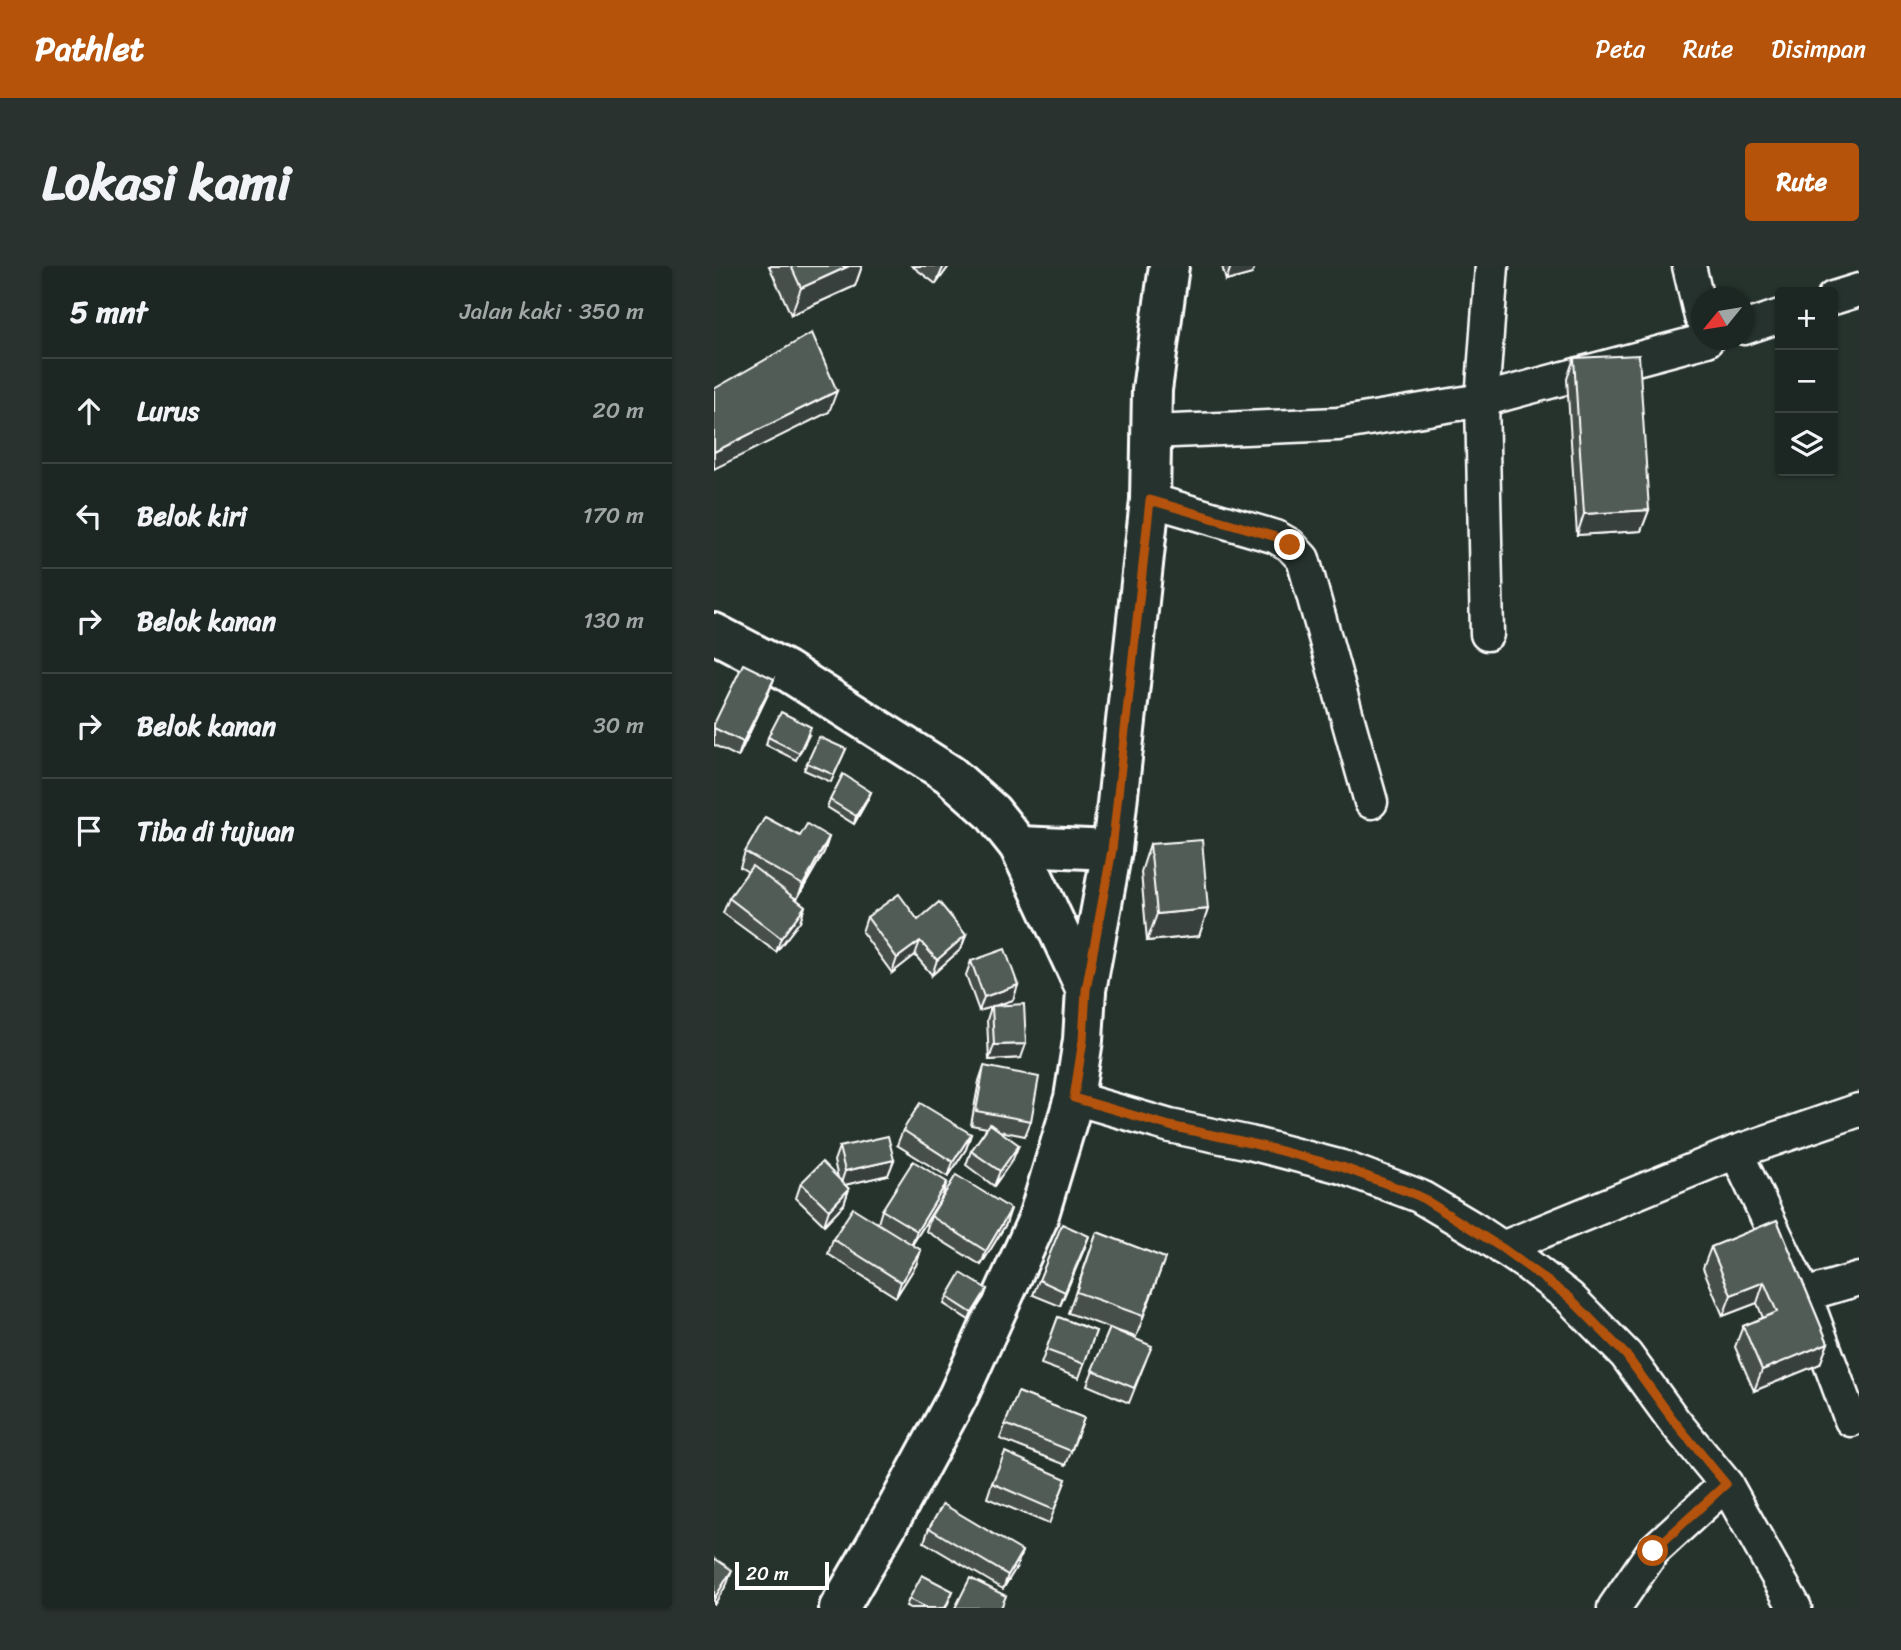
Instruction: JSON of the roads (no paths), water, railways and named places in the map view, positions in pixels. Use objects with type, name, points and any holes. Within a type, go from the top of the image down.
[{"type":"street","points":[[839,1608],[958,1396],[1037,1221],[1074,1098],[1083,1040],[1086,990],[1112,850],[1150,500],[1153,390],[1169,266]]},
{"type":"street","points":[[1487,634],[1482,400],[1492,266]]},
{"type":"street","points":[[1689,266],[1694,287]]},
{"type":"street","points":[[1838,296],[1859,290]]},
{"type":"street","points":[[1754,325],[1775,318]]},
{"type":"street","points":[[1150,432],[1338,424],[1482,400],[1691,344]]},
{"type":"street","points":[[1150,500],[1276,537],[1290,545],[1303,559],[1371,802]]},
{"type":"street","points":[[714,633],[785,670],[948,774],[992,812],[1019,846],[1086,990]]},
{"type":"street","points":[[1019,846],[1112,850]]},
{"type":"street","points":[[1074,1098],[1170,1126],[1342,1167],[1419,1196],[1502,1248],[1569,1297],[1626,1355],[1674,1421],[1726,1484],[1795,1608]]},
{"type":"street","points":[[1502,1248],[1736,1152],[1859,1110]]},
{"type":"street","points":[[1736,1152],[1804,1295],[1851,1420]]},
{"type":"street","points":[[1804,1295],[1859,1279]]},
{"type":"street","points":[[1614,1608],[1653,1551],[1726,1484]]}]
